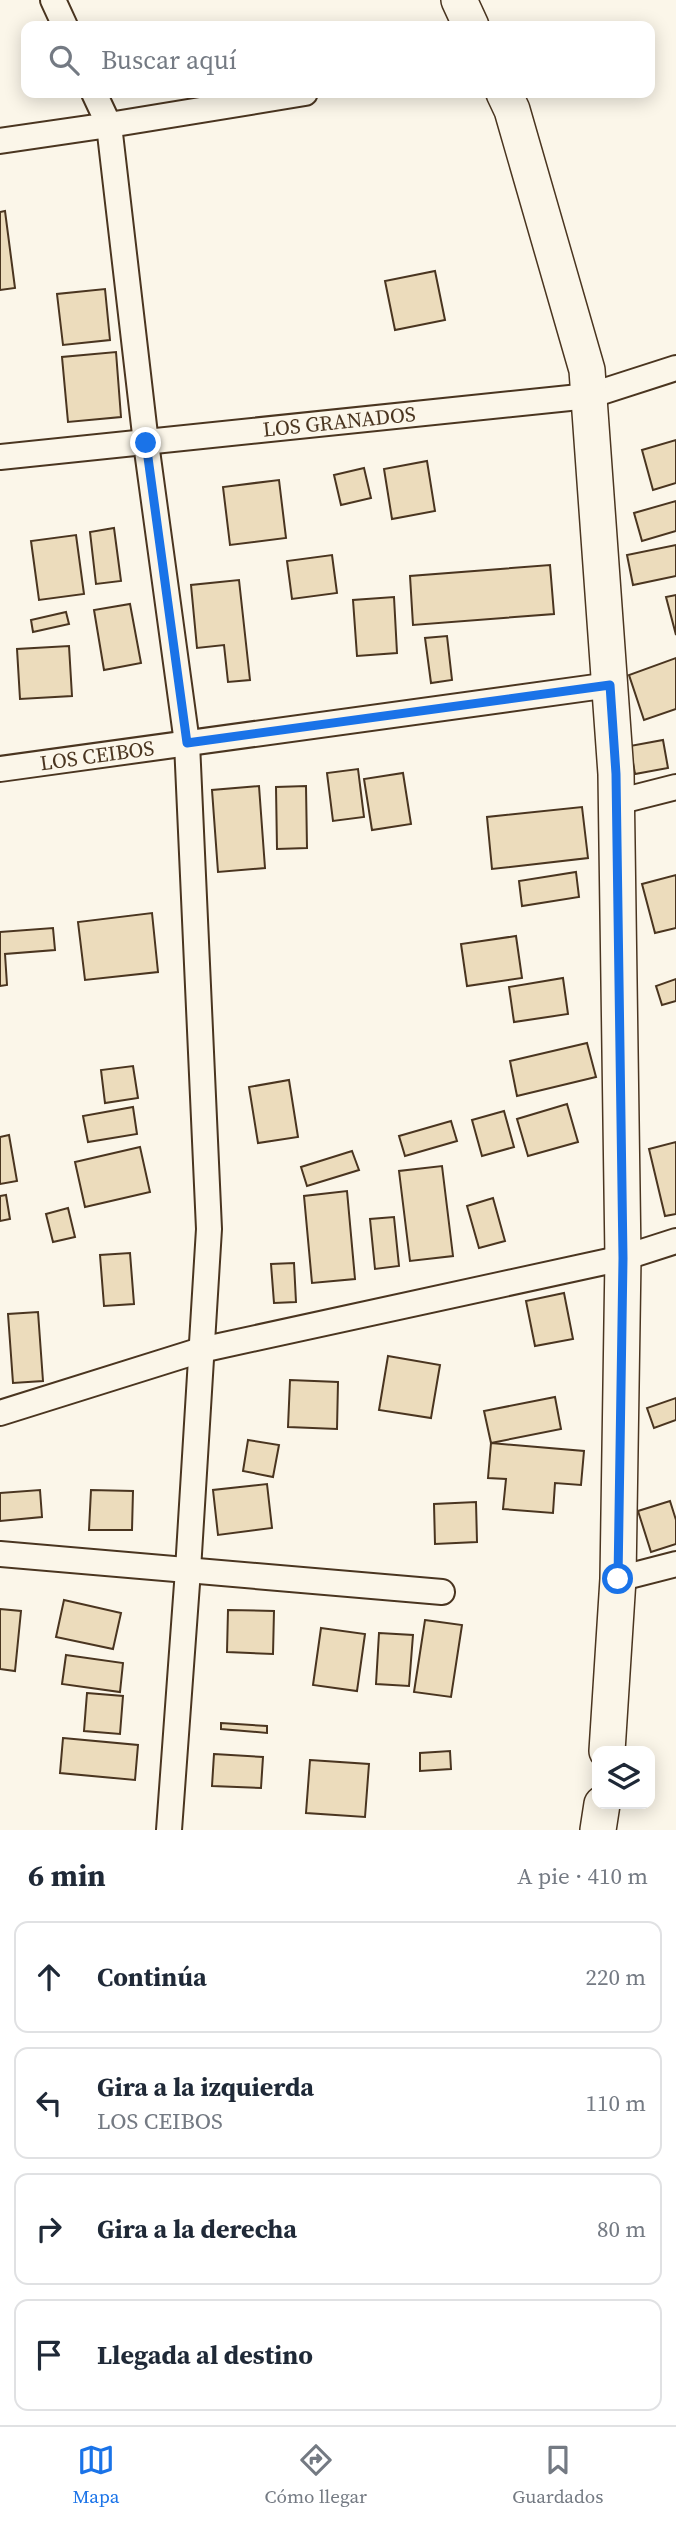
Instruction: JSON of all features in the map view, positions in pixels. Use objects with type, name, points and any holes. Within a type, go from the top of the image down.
[{"type":"street","points":[[53,0],[63,21]]},
{"type":"street","points":[[459,0],[469,21]]},
{"type":"street","points":[[96,98],[109,125],[146,443],[187,743],[209,1229],[169,1830]]},
{"type":"street","points":[[0,141],[274,98]]},
{"type":"street","points":[[506,98],[512,110],[587,370],[610,685],[617,802],[623,1258],[618,1579],[607,1746]]},
{"type":"street","name":"LOS GRANADOS","points":[[0,457],[589,396],[676,368]]},
{"type":"street","name":"LOS CEIBOS","points":[[0,769],[610,685]]},
{"type":"street","points":[[617,802],[676,787]]},
{"type":"street","points":[[0,1413],[201,1350],[623,1258],[676,1241]]},
{"type":"street","points":[[0,1554],[442,1592]]},
{"type":"street","points":[[618,1579],[676,1564]]},
{"type":"street","points":[[598,1830],[601,1809]]},
{"type":"building","points":[[5,211],[15,288],[0,290],[0,212]]},
{"type":"building","points":[[435,271],[445,320],[395,330],[385,281]]},
{"type":"building","points":[[105,289],[110,340],[63,345],[57,294]]},
{"type":"building","points":[[116,352],[121,417],[68,422],[62,357]]},
{"type":"building","points":[[676,440],[676,483],[653,490],[642,450]]},
{"type":"building","points":[[427,461],[435,511],[392,519],[384,469]]},
{"type":"building","points":[[364,468],[371,498],[341,505],[334,475]]},
{"type":"building","points":[[279,480],[286,538],[230,545],[223,487]]},
{"type":"building","points":[[676,501],[676,531],[642,541],[634,513]]},
{"type":"building","points":[[114,528],[121,581],[96,584],[90,532]]},
{"type":"building","points":[[76,535],[84,594],[39,600],[31,541]]},
{"type":"building","points":[[676,545],[676,576],[633,585],[627,555]]},
{"type":"building","points":[[332,555],[337,593],[292,599],[287,561]]},
{"type":"building","points":[[550,565],[554,614],[413,625],[410,576]]},
{"type":"building","points":[[239,580],[250,680],[228,682],[224,645],[197,648],[191,585]]},
{"type":"building","points":[[676,595],[676,635],[666,597]]},
{"type":"building","points":[[394,597],[397,653],[357,656],[353,600]]},
{"type":"building","points":[[130,604],[141,663],[104,670],[94,610]]},
{"type":"building","points":[[66,612],[69,624],[33,632],[31,620]]},
{"type":"building","points":[[447,636],[452,680],[431,683],[425,638]]},
{"type":"building","points":[[69,646],[72,696],[20,699],[17,649]]},
{"type":"building","points":[[676,658],[676,709],[644,720],[629,675]]},
{"type":"building","points":[[663,740],[668,768],[635,774],[630,746]]},
{"type":"building","points":[[358,769],[364,817],[333,821],[327,773]]},
{"type":"building","points":[[403,773],[411,824],[372,830],[364,779]]},
{"type":"building","points":[[259,786],[265,868],[218,872],[212,790]]},
{"type":"building","points":[[306,786],[307,848],[277,849],[276,787]]},
{"type":"building","points":[[582,807],[588,858],[492,869],[487,817]]},
{"type":"building","points":[[576,872],[579,897],[522,906],[519,881]]},
{"type":"building","points":[[676,875],[676,928],[655,933],[642,884]]},
{"type":"building","points":[[152,913],[158,972],[85,980],[78,922]]},
{"type":"building","points":[[53,928],[55,950],[5,954],[7,985],[0,986],[0,932]]},
{"type":"building","points":[[516,936],[522,978],[467,986],[461,944]]},
{"type":"building","points":[[563,978],[568,1014],[514,1022],[509,987]]},
{"type":"building","points":[[676,979],[676,1001],[662,1005],[656,986]]},
{"type":"building","points":[[587,1043],[596,1077],[517,1096],[510,1061]]},
{"type":"building","points":[[133,1066],[138,1098],[105,1103],[101,1070]]},
{"type":"building","points":[[289,1080],[298,1137],[258,1143],[249,1087]]},
{"type":"building","points":[[567,1104],[578,1142],[528,1156],[517,1119]]},
{"type":"building","points":[[133,1107],[137,1134],[88,1142],[83,1116]]},
{"type":"building","points":[[504,1111],[514,1147],[482,1156],[472,1120]]},
{"type":"building","points":[[451,1121],[457,1141],[405,1156],[399,1136]]},
{"type":"building","points":[[9,1135],[17,1181],[0,1184],[0,1137]]},
{"type":"building","points":[[676,1142],[676,1214],[665,1216],[649,1149]]},
{"type":"building","points":[[140,1147],[150,1192],[85,1207],[75,1162]]},
{"type":"building","points":[[352,1151],[359,1170],[307,1186],[301,1167]]},
{"type":"building","points":[[442,1166],[453,1256],[410,1261],[399,1171]]},
{"type":"building","points":[[347,1191],[355,1279],[312,1283],[304,1196]]},
{"type":"building","points":[[6,1195],[10,1219],[0,1221],[0,1196]]},
{"type":"building","points":[[493,1198],[505,1241],[479,1248],[467,1206]]},
{"type":"building","points":[[68,1208],[75,1237],[53,1242],[46,1214]]},
{"type":"building","points":[[394,1217],[399,1266],[375,1269],[370,1219]]},
{"type":"building","points":[[130,1253],[134,1304],[104,1306],[100,1255]]},
{"type":"building","points":[[294,1263],[296,1302],[274,1303],[271,1264]]},
{"type":"building","points":[[564,1293],[573,1339],[535,1346],[526,1301]]},
{"type":"building","points":[[38,1312],[43,1381],[13,1383],[8,1314]]},
{"type":"building","points":[[388,1356],[440,1365],[431,1418],[379,1410]]},
{"type":"building","points":[[290,1380],[338,1382],[337,1429],[288,1427]]},
{"type":"building","points":[[555,1397],[561,1429],[491,1443],[484,1411]]},
{"type":"building","points":[[676,1398],[676,1420],[654,1428],[647,1408]]},
{"type":"building","points":[[248,1440],[279,1445],[273,1477],[243,1471]]},
{"type":"building","points":[[491,1443],[584,1451],[581,1485],[555,1483],[553,1513],[503,1509],[506,1479],[488,1478]]},
{"type":"building","points":[[267,1484],[272,1528],[218,1535],[213,1490]]},
{"type":"building","points":[[40,1490],[42,1517],[0,1521],[0,1493]]},
{"type":"building","points":[[91,1490],[133,1491],[132,1530],[89,1530]]},
{"type":"building","points":[[670,1501],[676,1520],[676,1544],[651,1552],[638,1511]]},
{"type":"building","points":[[476,1502],[477,1542],[435,1544],[434,1504]]},
{"type":"building","points":[[64,1600],[121,1613],[113,1649],[56,1637]]},
{"type":"building","points":[[0,1609],[21,1611],[15,1671],[0,1669]]},
{"type":"building","points":[[228,1610],[274,1611],[273,1654],[227,1652]]},
{"type":"building","points":[[425,1620],[462,1625],[451,1697],[414,1692]]},
{"type":"building","points":[[321,1628],[365,1634],[357,1691],[313,1685]]},
{"type":"building","points":[[379,1633],[413,1635],[409,1686],[376,1684]]},
{"type":"building","points":[[66,1655],[123,1663],[120,1692],[62,1684]]},
{"type":"building","points":[[87,1693],[123,1696],[120,1734],[84,1731]]},
{"type":"building","points":[[221,1723],[267,1726],[267,1733],[221,1729]]},
{"type":"building","points":[[63,1738],[138,1745],[135,1780],[60,1773]]},
{"type":"building","points":[[450,1751],[451,1769],[420,1771],[420,1753]]},
{"type":"building","points":[[214,1754],[263,1757],[261,1788],[212,1786]]},
{"type":"building","points":[[310,1760],[369,1764],[365,1817],[306,1813]]},
{"type":"route","points":[[146,443],[187,743],[610,685],[616,774],[623,1258],[618,1579]]}]
